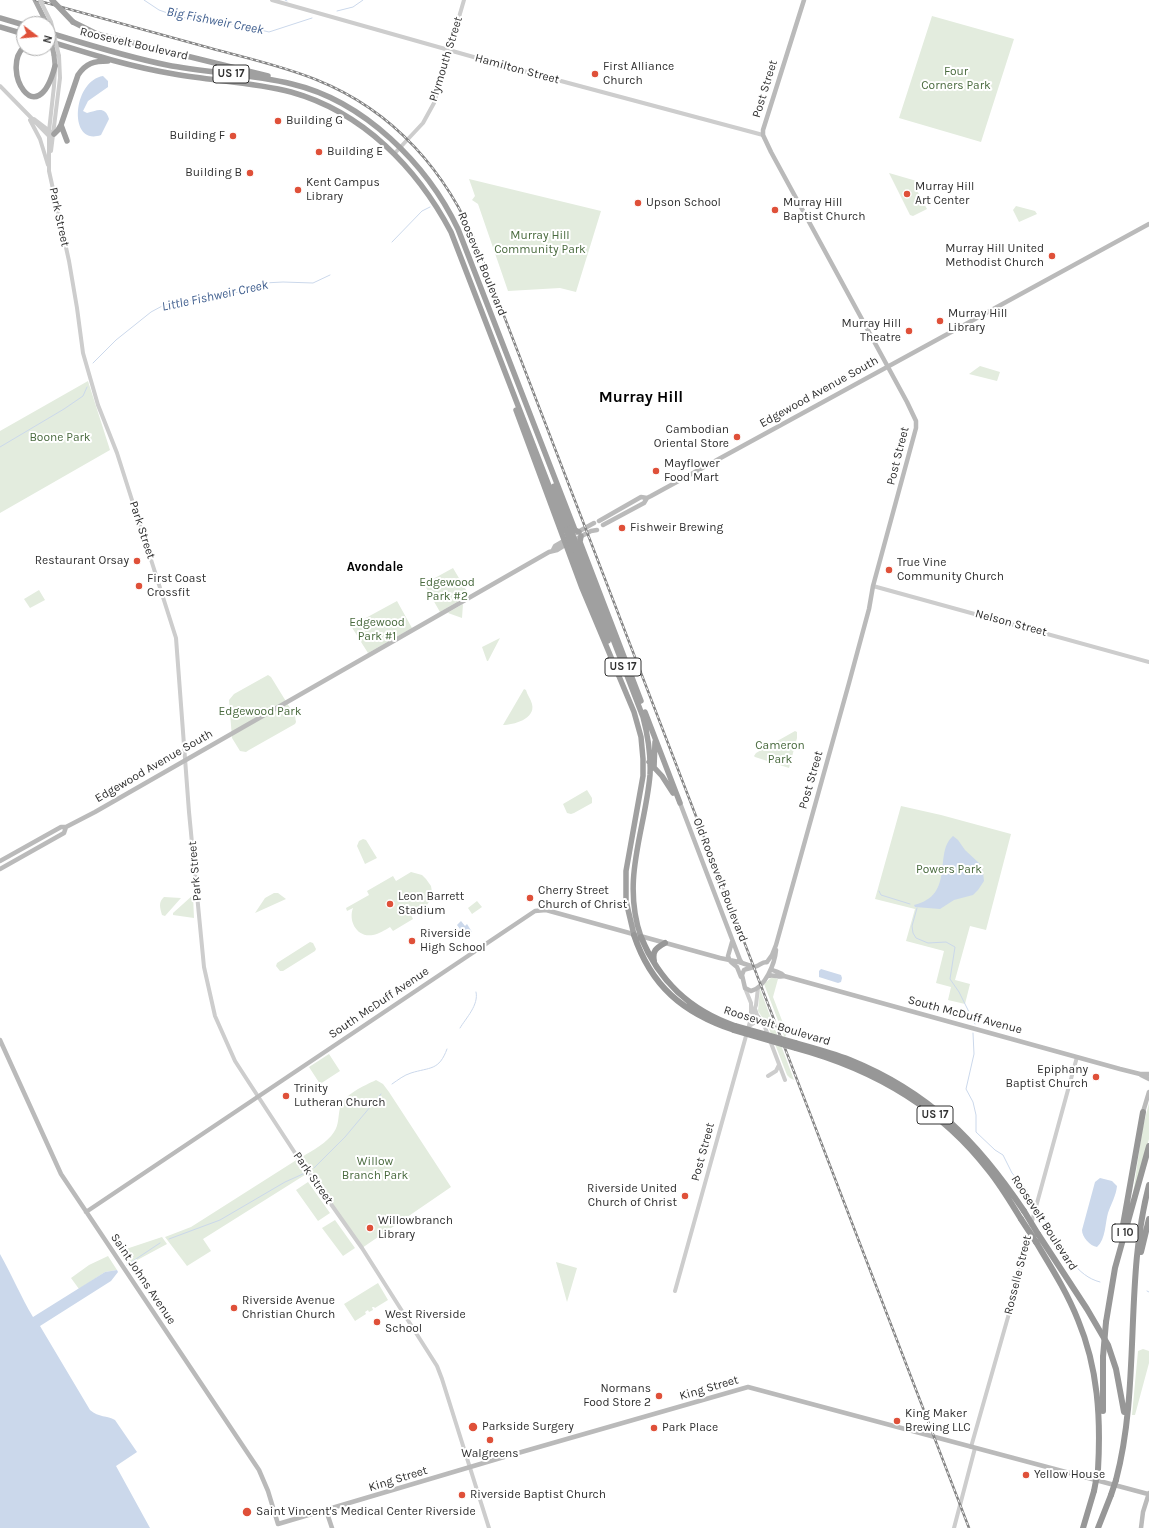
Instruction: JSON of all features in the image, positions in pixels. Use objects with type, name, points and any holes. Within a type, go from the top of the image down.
[{"type":"highway","points":[[52,0],[73,22],[97,34],[160,51],[261,74],[293,84]]},
{"type":"highway","points":[[0,18],[16,23]]},
{"type":"highway","points":[[0,27],[16,32]]},
{"type":"highway","name":"Roosevelt Boulevard","points":[[56,35],[100,49],[153,62],[293,84],[319,93],[351,110],[377,128],[400,148],[436,190],[453,219],[513,371]]},
{"type":"highway","name":"Roosevelt Boulevard","points":[[56,44],[114,61],[174,74],[271,88],[302,96],[320,102],[365,129],[394,154],[423,187],[436,207],[450,232],[506,375]]},
{"type":"highway","points":[[56,46],[67,47]]},
{"type":"highway","points":[[9,56],[16,51]]},
{"type":"highway","points":[[51,135],[58,130],[61,125],[78,75],[82,68],[93,62],[114,61]]},
{"type":"highway","points":[[8,86],[18,95],[27,97],[35,96],[48,85],[55,66]]},
{"type":"highway","points":[[61,125],[67,141]]},
{"type":"highway","points":[[513,371],[575,530],[580,534],[580,542],[680,803]]},
{"type":"highway","name":"US 17","points":[[513,371],[536,441],[622,683]]},
{"type":"highway","points":[[506,375],[519,422],[599,630],[622,683]]},
{"type":"highway","name":"US 17","points":[[506,375],[568,529]]},
{"type":"highway","name":"Roosevelt Boulevard","points":[[575,549],[643,717],[648,740],[652,764],[633,881],[633,903],[641,937],[654,963],[682,998],[712,1017],[734,1028]]},
{"type":"highway","name":"Roosevelt Boulevard","points":[[622,683],[634,712],[643,747],[642,786],[626,871],[626,901],[638,947],[652,974],[684,1007],[702,1018],[795,1045],[826,1052],[862,1065],[921,1099],[943,1116],[974,1145],[1001,1177],[1024,1211],[1087,1309],[1108,1345],[1118,1376],[1125,1425]]},
{"type":"highway","points":[[652,764],[656,747],[654,736]]},
{"type":"highway","points":[[643,747],[652,764],[680,803]]},
{"type":"highway","points":[[654,963],[654,951],[658,946],[665,943]]},
{"type":"highway","name":"Roosevelt Boulevard","points":[[795,1045],[848,1064],[897,1088],[930,1111],[960,1138],[998,1183],[1036,1242],[1073,1307],[1089,1352],[1097,1387],[1099,1411],[1098,1470]]},
{"type":"highway","points":[[1121,1245],[1122,1228],[1143,1112]]},
{"type":"highway","name":"I 10","points":[[1083,1528],[1094,1491],[1098,1470],[1103,1423],[1103,1357],[1109,1296],[1121,1245],[1149,1146]]},
{"type":"highway","name":"I 10","points":[[1098,1528],[1116,1480],[1122,1452],[1138,1239],[1149,1185]]},
{"type":"highway","points":[[1135,1287],[1149,1219]]},
{"type":"main road","points":[[35,0],[42,16]]},
{"type":"main road","name":"Post Street","points":[[767,962],[776,945],[869,609],[916,428],[914,416],[768,148],[763,135],[767,114],[804,0]]},
{"type":"main road","points":[[55,66],[56,56]]},
{"type":"main road","name":"Edgewood Avenue South","points":[[580,534],[601,528],[602,525],[644,503],[647,498],[1149,224]]},
{"type":"main road","name":"Edgewood Avenue South","points":[[0,861],[61,827],[66,827],[185,760],[553,550],[555,546],[580,534],[596,522],[641,497],[647,498]]},
{"type":"main road","points":[[597,530],[594,528],[596,522],[602,523],[602,525]]},
{"type":"main road","name":"Old Roosevelt Boulevard","points":[[680,803],[740,960],[743,964]]},
{"type":"main road","name":"Edgewood Avenue South","points":[[0,869],[64,833],[66,827]]},
{"type":"main road","name":"South McDuff Avenue","points":[[86,1212],[535,911],[546,910],[754,967]]},
{"type":"main road","points":[[732,939],[728,956],[730,961],[737,967],[745,988],[751,991],[758,988]]},
{"type":"main road","name":"Post Street","points":[[758,988],[768,976],[775,954],[776,945]]},
{"type":"main road","points":[[742,979],[744,970],[763,962],[767,962]]},
{"type":"main road","name":"South McDuff Avenue","points":[[767,962],[770,963],[771,968],[784,976],[1140,1074],[1149,1079]]},
{"type":"main road","name":"South McDuff Avenue","points":[[768,976],[784,976]]},
{"type":"main road","name":"Saint Johns Avenue","points":[[0,1040],[61,1174],[259,1470],[268,1491],[278,1524]]},
{"type":"main road","name":"South McDuff Avenue","points":[[1140,1074],[1149,1074]]},
{"type":"main road","points":[[1143,1112],[1149,1092]]},
{"type":"main road","name":"King Street","points":[[278,1524],[748,1387],[1149,1493]]},
{"type":"main road","points":[[1141,1528],[1143,1512],[1149,1493]]},
{"type":"main road","points":[[326,1510],[332,1528]]},
{"type":"street","points":[[40,0],[47,16]]},
{"type":"street","name":"Hamilton Street","points":[[272,0],[450,51],[763,135]]},
{"type":"street","name":"Plymouth Street","points":[[394,154],[423,123],[430,111],[438,91],[464,0]]},
{"type":"street","points":[[51,135],[60,78],[56,55]]},
{"type":"street","points":[[51,135],[55,66]]},
{"type":"street","points":[[0,86],[27,114],[51,135]]},
{"type":"street","points":[[27,114],[40,139],[49,171]]},
{"type":"street","name":"Park Street","points":[[51,135],[49,171],[69,261],[85,362],[176,638],[185,760],[204,967],[211,1002],[217,1022],[235,1061],[257,1097],[362,1248],[437,1366],[489,1528]]},
{"type":"street","name":"Nelson Street","points":[[874,586],[1149,662]]},
{"type":"street","name":"Post Street","points":[[745,988],[751,1001],[751,1018]]},
{"type":"street","name":"Post Street","points":[[675,1291],[755,1008],[758,988]]},
{"type":"street","points":[[755,1008],[764,1024],[786,1080]]},
{"type":"street","points":[[749,1027],[757,1021],[764,1024]]},
{"type":"street","name":"Rosselle Street","points":[[954,1528],[973,1447],[1076,1057]]},
{"type":"street","points":[[768,1076],[776,1072],[780,1064]]},
{"type":"street","points":[[1143,1512],[1149,1513]]},
{"type":"green space","name":"Four Corners Park","points":[[932,16],[1014,39],[981,142],[899,118]]},
{"type":"green space","points":[[889,173],[920,182],[914,185],[927,209],[913,216],[910,215]]},
{"type":"green space","name":"Murray Hill Community Park","points":[[469,179],[601,211],[576,292],[560,288],[508,291],[478,204],[472,200],[475,196]]},
{"type":"green space","points":[[1016,206],[1035,211],[1037,214],[1019,222],[1013,210]]},
{"type":"green space","points":[[980,366],[1000,372],[997,381],[969,374]]},
{"type":"green space","name":"Boone Park","points":[[88,381],[110,450],[0,513],[0,431]]},
{"type":"green space","name":"Edgewood Park #2","points":[[453,568],[469,595],[440,612],[424,584]]},
{"type":"green space","points":[[39,590],[45,600],[30,608],[24,599]]},
{"type":"green space","name":"Edgewood Park #1","points":[[397,601],[412,628],[368,653],[351,626]]},
{"type":"green space","points":[[463,604],[462,618],[448,613],[449,612]]},
{"type":"green space","points":[[500,638],[488,661],[487,661],[482,647]]},
{"type":"green space","name":"Edgewood Park","points":[[268,675],[271,677],[295,716],[296,722],[295,724],[246,752],[240,751],[232,738],[229,700],[234,694]]},
{"type":"green space","points":[[524,689],[526,690],[532,704],[531,714],[518,722],[503,725]]},
{"type":"green space","name":"Cameron Park","points":[[795,731],[797,732],[797,738],[789,768],[754,756],[756,753]]},
{"type":"green space","points":[[587,790],[592,798],[592,803],[574,813],[567,813],[563,804]]},
{"type":"green space","name":"Powers Park","points":[[901,806],[1011,834],[986,930],[970,926],[955,980],[970,984],[965,1004],[948,1000],[951,987],[936,983],[944,951],[906,941],[915,909],[875,899]]},
{"type":"green space","points":[[363,839],[366,840],[377,858],[365,864],[357,846],[359,841]]},
{"type":"green space","name":"Leon Barrett Stadium","points":[[411,872],[422,875],[431,886],[431,898],[427,905],[411,915],[413,919],[393,931],[390,927],[377,934],[367,935],[358,931],[353,923],[353,908],[347,911],[346,908],[369,895],[367,891],[393,876],[396,881]]},
{"type":"green space","points":[[274,893],[278,893],[286,899],[255,913],[265,898]]},
{"type":"green space","points":[[193,895],[194,918],[173,915],[173,913]]},
{"type":"green space","points":[[164,897],[181,898],[165,916],[162,915],[160,905]]},
{"type":"green space","points":[[477,901],[482,907],[472,914],[468,908]]},
{"type":"green space","points":[[310,942],[313,943],[316,949],[315,951],[283,971],[280,971],[276,966],[277,963]]},
{"type":"green space","points":[[772,977],[778,979],[773,997],[786,1031],[788,1031],[785,1037],[764,984]]},
{"type":"green space","points":[[760,989],[794,1080],[787,1075],[768,1026],[758,1011]]},
{"type":"green space","points":[[329,1054],[340,1071],[320,1084],[309,1067]]},
{"type":"green space","name":"Willow Branch Park","points":[[376,1080],[383,1084],[389,1092],[451,1187],[362,1248],[302,1157],[328,1140],[334,1132],[337,1126],[342,1103],[355,1091]]},
{"type":"green space","points":[[1149,1103],[1149,1139],[1132,1201],[1142,1131]]},
{"type":"green space","points":[[298,1159],[308,1173],[203,1239],[211,1251],[187,1266],[165,1237],[191,1227]]},
{"type":"green space","points":[[308,1182],[330,1213],[318,1221],[296,1190]]},
{"type":"green space","points":[[335,1220],[355,1248],[343,1256],[322,1228]]},
{"type":"green space","points":[[162,1237],[167,1244],[128,1265],[119,1253],[126,1249]]},
{"type":"green space","points":[[108,1256],[117,1270],[105,1272],[79,1289],[71,1278],[89,1265]]},
{"type":"green space","points":[[556,1262],[577,1268],[567,1302]]},
{"type":"green space","points":[[378,1283],[388,1300],[375,1308],[372,1307],[373,1310],[369,1312],[368,1310],[365,1312],[366,1314],[355,1321],[344,1304]]},
{"type":"green space","points":[[1143,1349],[1149,1351],[1149,1363],[1135,1415],[1132,1415],[1138,1351]]},
{"type":"water","points":[[103,76],[108,81],[108,87],[88,101],[83,111],[87,113],[103,110],[109,119],[101,135],[90,136],[83,132],[79,123],[78,112],[80,100],[85,89],[93,80]]},
{"type":"water","points":[[953,836],[980,864],[984,881],[973,895],[954,900],[940,909],[915,907],[914,905],[927,900],[935,892],[940,883],[944,853],[947,843]]},
{"type":"water","points":[[461,921],[465,926],[467,924],[472,932],[463,938],[458,931],[460,929],[457,925]]},
{"type":"water","points":[[821,969],[841,975],[841,982],[838,983],[819,977],[819,971]]},
{"type":"water","points":[[1100,1178],[1112,1181],[1117,1186],[1115,1197],[1108,1213],[1104,1235],[1097,1247],[1087,1241],[1082,1233],[1082,1230],[1095,1182]]},
{"type":"water","points":[[0,1254],[33,1317],[105,1272],[117,1270],[118,1272],[111,1281],[40,1326],[90,1410],[93,1413],[115,1420],[137,1452],[116,1466],[150,1528],[0,1528]]},
{"type":"waterway","name":"Big Fishweir Creek","points":[[144,0],[159,10],[176,16],[209,23],[240,25],[269,32],[312,18]]},
{"type":"waterway","name":"Big Fishweir Creek","points":[[337,11],[353,7],[363,0]]},
{"type":"waterway","points":[[392,242],[422,211],[430,207]]},
{"type":"waterway","name":"Little Fishweir Creek","points":[[93,363],[116,340],[151,312],[164,305],[239,292],[264,283],[313,283],[330,275]]},
{"type":"waterway","name":"Little Fishweir Creek","points":[[0,447],[83,396],[87,387]]},
{"type":"waterway","points":[[879,891],[881,895],[910,904]]},
{"type":"waterway","points":[[917,908],[912,926],[913,933],[916,938],[928,943],[946,942],[955,947],[950,979],[959,992],[975,1024]]},
{"type":"waterway","points":[[460,1028],[476,1002],[476,992]]},
{"type":"waterway","points":[[973,1033],[974,1054],[966,1089],[973,1102],[976,1115],[976,1132],[995,1150],[1003,1155],[1012,1173],[1027,1190],[1029,1200],[1033,1203]]},
{"type":"waterway","points":[[392,1084],[408,1074],[429,1069],[437,1065],[441,1061],[447,1049]]},
{"type":"waterway","points":[[314,1168],[345,1137],[381,1094]]},
{"type":"waterway","points":[[169,1239],[220,1220],[285,1182],[303,1174]]},
{"type":"waterway","points":[[1038,1208],[1046,1223],[1072,1262],[1084,1274],[1100,1282]]},
{"type":"waterway","points":[[127,1265],[160,1243]]},
{"type":"railway","points":[[36,0],[291,70],[345,93],[394,127],[415,147],[451,194],[478,248],[969,1528]]},
{"type":"place","name":"First Alliance Church","points":[[595,74]]},
{"type":"place","name":"Building G","points":[[278,121]]},
{"type":"place","name":"Building F","points":[[233,136]]},
{"type":"place","name":"Building E","points":[[319,152]]},
{"type":"place","name":"Building B","points":[[250,173]]},
{"type":"place","name":"Kent Campus Library","points":[[298,190]]},
{"type":"place","name":"Murray Hill Art Center","points":[[907,194]]},
{"type":"place","name":"Upson School","points":[[638,203]]},
{"type":"place","name":"Murray Hill Baptist Church","points":[[775,210]]},
{"type":"place","name":"Murray Hill United Methodist Church","points":[[1052,256]]},
{"type":"place","name":"Murray Hill Library","points":[[940,321]]},
{"type":"place","name":"Murray Hill Theatre","points":[[909,331]]},
{"type":"place","name":"Cambodian Oriental Store","points":[[737,437]]},
{"type":"place","name":"Mayflower Food Mart","points":[[656,471]]},
{"type":"place","name":"Fishweir Brewing","points":[[622,528]]},
{"type":"place","name":"Restaurant Orsay","points":[[137,561]]},
{"type":"place","name":"True Vine Community Church","points":[[889,570]]},
{"type":"place","name":"First Coast Crossfit","points":[[139,586]]},
{"type":"place","name":"Cherry Street Church of Christ","points":[[530,898]]},
{"type":"place","name":"Leon Barrett Stadium","points":[[390,904]]},
{"type":"place","name":"Riverside High School","points":[[412,941]]},
{"type":"place","name":"Epiphany Baptist Church","points":[[1096,1077]]},
{"type":"place","name":"Trinity Lutheran Church","points":[[286,1096]]},
{"type":"place","name":"Riverside United Church of Christ","points":[[685,1196]]},
{"type":"place","name":"Willowbranch Library","points":[[370,1228]]},
{"type":"place","name":"Riverside Avenue Christian Church","points":[[234,1308]]},
{"type":"place","name":"West Riverside School","points":[[377,1322]]},
{"type":"place","name":"Normans Food Store 2","points":[[659,1396]]},
{"type":"place","name":"King Maker Brewing LLC","points":[[897,1421]]},
{"type":"place","name":"Parkside Surgery","points":[[473,1427]]},
{"type":"place","name":"Park Place","points":[[654,1428]]},
{"type":"place","name":"Walgreens","points":[[490,1440]]},
{"type":"place","name":"Yellow House","points":[[1026,1475]]},
{"type":"place","name":"Riverside Baptist Church","points":[[462,1495]]},
{"type":"place","name":"Saint Vincent's Medical Center Riverside","points":[[247,1512]]},
{"type":"district","name":"Murray Hill","points":[[641,397]]},
{"type":"district","name":"Avondale","points":[[375,567]]}]
